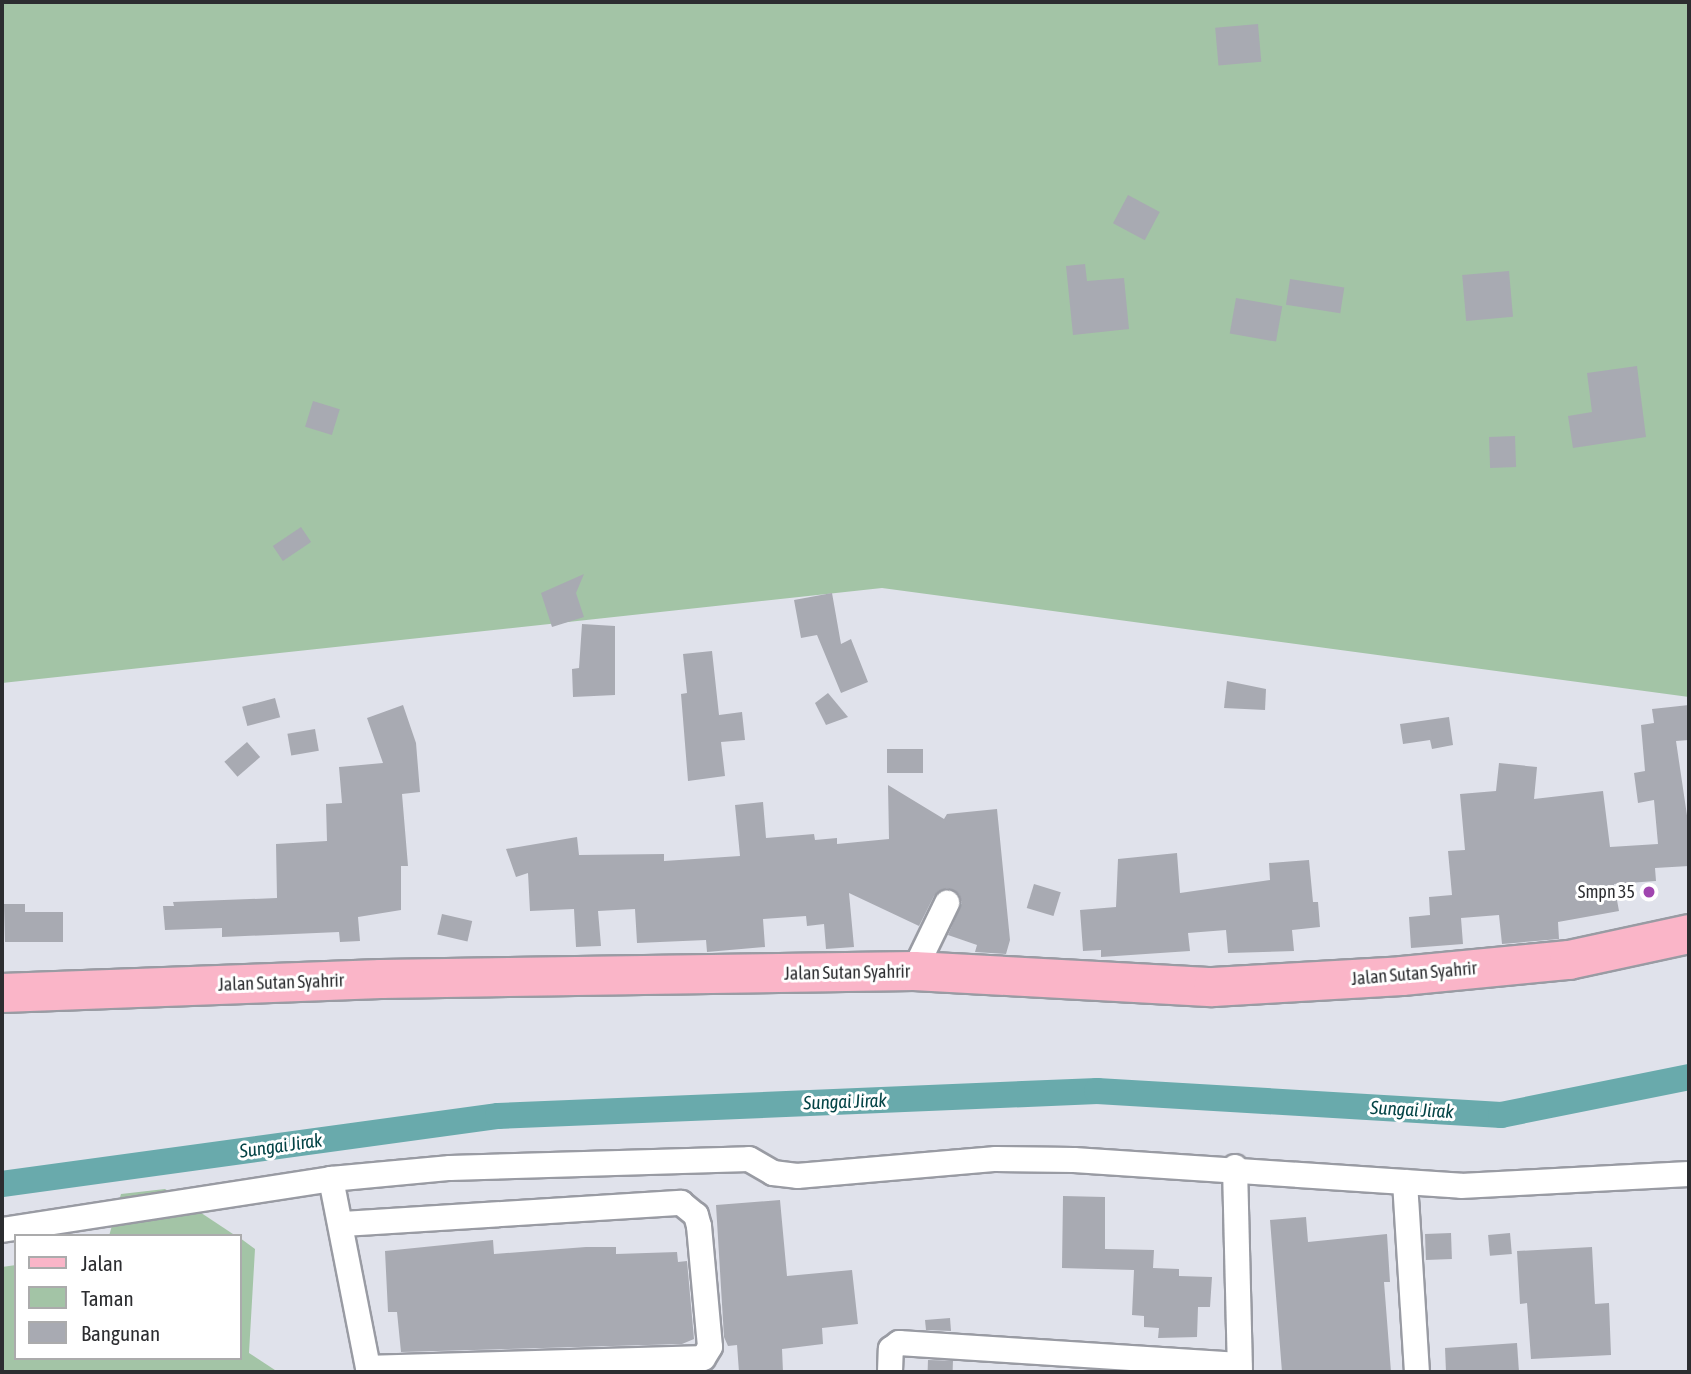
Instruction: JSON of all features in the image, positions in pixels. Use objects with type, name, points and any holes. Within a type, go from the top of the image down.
[{"type":"main road","name":"Jalan Sutan Syahrir","points":[[2,993],[381,979],[914,971],[1213,987],[1402,976],[1569,960],[1689,934]]},
{"type":"street","points":[[914,971],[947,903]]},
{"type":"street","points":[[2,1230],[331,1180],[450,1168],[727,1159],[755,1160],[773,1173],[797,1176],[996,1159],[1236,1167],[1461,1186],[1689,1174]]},
{"type":"street","points":[[890,1372],[891,1349],[899,1343],[1038,1362],[1239,1369],[1236,1167]]},
{"type":"street","points":[[331,1180],[343,1224],[369,1370],[704,1365],[710,1348],[699,1226],[696,1215],[681,1203],[343,1224]]},
{"type":"street","points":[[1405,1182],[1417,1372]]},
{"type":"green space","points":[[2,2],[1689,2],[1689,697],[882,588],[2,683]]},
{"type":"green space","points":[[165,1189],[233,1234],[110,1234],[121,1194]]},
{"type":"green space","points":[[242,1239],[255,1249],[249,1353],[278,1372],[2,1372],[2,1267],[14,1265],[14,1360],[242,1360]]},
{"type":"building","points":[[1258,24],[1261,62],[1218,66],[1215,28]]},
{"type":"building","points":[[1128,195],[1160,212],[1145,240],[1113,223]]},
{"type":"building","points":[[1085,264],[1087,281],[1124,278],[1129,329],[1073,335],[1066,266]]},
{"type":"building","points":[[1509,271],[1513,317],[1466,321],[1462,275]]},
{"type":"building","points":[[1290,279],[1344,288],[1340,313],[1286,305]]},
{"type":"building","points":[[1236,298],[1282,306],[1276,342],[1230,333]]},
{"type":"building","points":[[1637,366],[1646,437],[1573,448],[1568,416],[1592,412],[1587,373]]},
{"type":"building","points":[[313,401],[340,409],[332,435],[305,427]]},
{"type":"building","points":[[1515,436],[1516,467],[1490,468],[1489,437]]},
{"type":"building","points":[[301,527],[311,542],[283,561],[273,546]]},
{"type":"building","points":[[584,574],[576,593],[584,617],[552,627],[541,593]]},
{"type":"building","points":[[832,593],[841,644],[851,639],[868,682],[841,693],[817,635],[801,638],[794,600]]},
{"type":"building","points":[[582,624],[615,626],[615,695],[573,697],[572,669],[579,668]]},
{"type":"building","points":[[712,651],[719,715],[742,712],[745,740],[721,742],[725,776],[688,781],[681,694],[687,693],[683,654]]},
{"type":"building","points":[[1227,681],[1266,689],[1265,710],[1224,708]]},
{"type":"building","points":[[828,693],[848,717],[826,725],[815,703]]},
{"type":"building","points":[[275,698],[280,717],[247,726],[242,707]]},
{"type":"building","points":[[403,705],[416,743],[420,792],[402,794],[408,866],[401,866],[401,910],[358,917],[360,941],[340,942],[339,932],[222,937],[222,928],[165,930],[163,906],[174,906],[173,902],[277,898],[276,844],[327,841],[326,804],[342,803],[339,767],[383,763],[367,718]]},
{"type":"building","points":[[1689,705],[1689,740],[1676,741],[1689,829],[1689,866],[1655,868],[1656,881],[1614,884],[1619,911],[1558,922],[1559,939],[1502,944],[1499,915],[1461,918],[1463,944],[1411,948],[1409,917],[1430,915],[1429,897],[1452,895],[1448,851],[1465,850],[1460,794],[1496,791],[1499,763],[1537,767],[1534,799],[1603,791],[1610,847],[1658,844],[1654,800],[1638,803],[1634,773],[1645,771],[1641,725],[1654,723],[1652,709]]},
{"type":"building","points":[[1449,717],[1453,745],[1432,749],[1430,740],[1403,744],[1400,724]]},
{"type":"building","points":[[315,729],[319,751],[291,756],[287,734]]},
{"type":"building","points":[[247,742],[260,757],[237,777],[224,762]]},
{"type":"building","points":[[887,749],[923,749],[923,773],[887,773]]},
{"type":"building","points":[[888,785],[944,819],[947,814],[997,809],[1010,940],[1006,954],[975,952],[977,945],[948,935],[962,903],[959,894],[947,888],[934,896],[919,926],[849,893],[854,947],[826,949],[824,924],[807,926],[806,916],[763,919],[765,947],[707,952],[706,940],[637,943],[635,909],[598,911],[601,946],[576,947],[574,909],[530,911],[528,873],[516,877],[506,849],[577,837],[579,855],[664,854],[664,861],[740,856],[735,805],[763,802],[766,838],[814,834],[815,840],[837,838],[837,844],[889,839]]},
{"type":"building","points":[[1177,853],[1180,893],[1270,880],[1269,863],[1309,860],[1313,902],[1318,902],[1320,927],[1292,930],[1294,951],[1228,953],[1226,930],[1188,933],[1190,951],[1101,957],[1101,950],[1083,951],[1080,910],[1116,907],[1118,859]]},
{"type":"building","points":[[1034,884],[1061,892],[1053,916],[1027,908]]},
{"type":"building","points":[[4,904],[25,904],[25,912],[63,912],[63,942],[5,942]]},
{"type":"building","points":[[442,914],[472,921],[467,941],[437,934]]},
{"type":"building","points":[[1063,1196],[1105,1197],[1105,1249],[1154,1250],[1153,1268],[1179,1269],[1179,1276],[1212,1277],[1210,1307],[1198,1307],[1197,1337],[1158,1338],[1159,1328],[1144,1327],[1144,1316],[1132,1315],[1134,1270],[1062,1268]]},
{"type":"building","points":[[780,1200],[787,1276],[852,1270],[858,1324],[822,1328],[823,1344],[782,1349],[783,1372],[739,1372],[737,1345],[728,1346],[724,1337],[716,1205]]},
{"type":"building","points":[[1306,1217],[1308,1242],[1387,1234],[1390,1282],[1384,1282],[1391,1372],[1282,1372],[1270,1220]]},
{"type":"building","points":[[1451,1233],[1452,1259],[1426,1260],[1425,1234]]},
{"type":"building","points":[[1510,1233],[1512,1254],[1490,1256],[1488,1235]]},
{"type":"building","points":[[493,1240],[494,1254],[586,1247],[616,1247],[616,1254],[677,1252],[678,1262],[687,1261],[694,1339],[682,1344],[401,1352],[397,1312],[388,1312],[385,1251]]},
{"type":"building","points":[[1592,1247],[1595,1304],[1609,1303],[1611,1355],[1531,1359],[1527,1303],[1520,1304],[1517,1251]]},
{"type":"building","points":[[950,1318],[951,1331],[926,1330],[925,1320]]},
{"type":"building","points":[[1517,1343],[1519,1372],[1446,1372],[1445,1348]]},
{"type":"building","points":[[928,1360],[953,1361],[953,1372],[928,1372]]},
{"type":"waterway","name":"Sungai Jirak","points":[[2,1184],[498,1116],[1097,1091],[1501,1115],[1689,1077]]},
{"type":"place","name":"Smpn 35","points":[[1649,892]]}]
